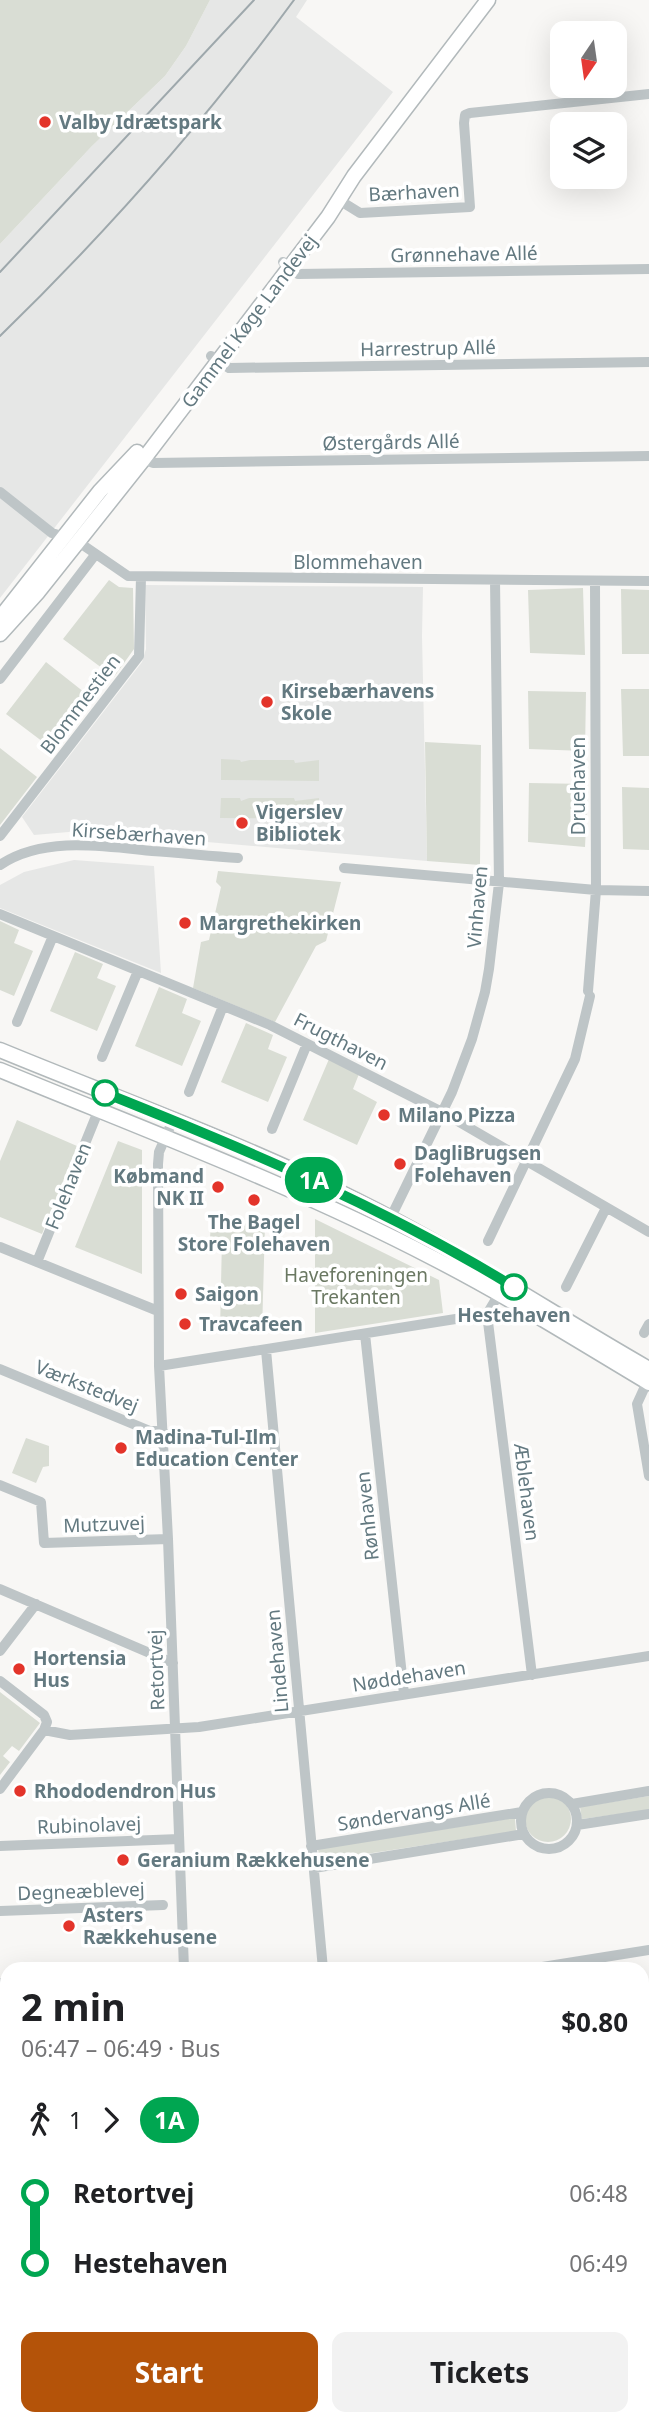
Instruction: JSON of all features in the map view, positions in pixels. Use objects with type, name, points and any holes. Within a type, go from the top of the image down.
[{"type":"main road","name":"Gammel Køge Landevej","points":[[286,265],[362,151],[476,0]]},
{"type":"main road","name":"Gammel Køge Landevej","points":[[0,618],[71,539],[139,457],[339,200],[488,0]]},
{"type":"main road","name":"Gammel Køge Landevej","points":[[0,634],[38,592],[71,539]]},
{"type":"main road","points":[[0,1050],[310,1178],[391,1217],[495,1276],[648,1378]]},
{"type":"main road","points":[[2,1074],[99,1109],[347,1216],[499,1294],[648,1378]]},
{"type":"street","name":"Bærhaven","points":[[339,200],[360,212],[470,207],[464,123],[466,115],[649,94]]},
{"type":"street","name":"Grønnehave Allé","points":[[286,265],[298,274],[649,269]]},
{"type":"street","name":"Harrestrup Allé","points":[[214,359],[229,368],[649,362]]},
{"type":"street","name":"Østergårds Allé","points":[[139,457],[153,463],[649,456]]},
{"type":"street","name":"Blommehaven","points":[[0,492],[52,533],[71,539],[122,574],[141,577],[649,581]]},
{"type":"street","points":[[0,679],[96,555]]},
{"type":"street","name":"Blommestien","points":[[0,836],[139,656],[141,577]]},
{"type":"street","name":"Vinhaven","points":[[391,1217],[462,1066],[485,992],[499,883],[495,580]]},
{"type":"street","name":"Druehaven","points":[[488,1241],[575,1059],[589,993],[596,890],[595,581]]},
{"type":"street","name":"Kirsebærhaven","points":[[0,865],[12,857],[48,848],[76,845],[238,858]]},
{"type":"street","points":[[344,868],[499,883],[649,891]]},
{"type":"street","name":"Frugthaven","points":[[0,914],[223,1006],[307,1044],[442,1112],[649,1233]]},
{"type":"street","points":[[17,1022],[53,936]]},
{"type":"street","points":[[102,1057],[138,971]]},
{"type":"street","points":[[189,1092],[223,1006]]},
{"type":"street","points":[[272,1129],[307,1044]]},
{"type":"street","name":"Folehaven","points":[[37,1262],[99,1109]]},
{"type":"street","name":"Retortvej","points":[[173,1120],[159,1152],[158,1164],[158,1311],[184,1962]]},
{"type":"street","points":[[566,1287],[606,1208]]},
{"type":"street","points":[[0,1247],[158,1311]]},
{"type":"street","points":[[159,1366],[487,1314],[499,1294]]},
{"type":"street","name":"Æblehaven","points":[[487,1314],[531,1675]]},
{"type":"street","name":"Rønhaven","points":[[365,1334],[404,1694]]},
{"type":"street","name":"Lindehaven","points":[[265,1350],[322,1962]]},
{"type":"street","name":"Værkstedvej","points":[[0,1369],[150,1431],[163,1432]]},
{"type":"street","points":[[648,1378],[638,1404],[649,1476]]},
{"type":"street","name":"Mutzuvej","points":[[0,1485],[41,1502],[44,1543],[169,1539]]},
{"type":"street","points":[[0,1589],[173,1663]]},
{"type":"street","points":[[0,1651],[36,1604]]},
{"type":"street","name":"Nøddehaven","points":[[44,1730],[70,1735],[175,1729],[649,1657]]},
{"type":"street","points":[[0,1681],[44,1715],[47,1722],[44,1730],[0,1789]]},
{"type":"street","points":[[572,1804],[649,1791]]},
{"type":"street","points":[[546,1793],[556,1794],[572,1804],[577,1825],[569,1841],[553,1849],[536,1846],[524,1834],[522,1812],[531,1799],[546,1793]]},
{"type":"street","name":"Søndervangs Allé","points":[[311,1846],[522,1812]]},
{"type":"street","points":[[577,1825],[649,1814]]},
{"type":"street","name":"Søndervangs Allé","points":[[314,1868],[524,1834]]},
{"type":"street","name":"Rubinolavej","points":[[0,1846],[179,1839]]},
{"type":"street","name":"Degneæblevej","points":[[0,1911],[163,1905]]},
{"type":"street","points":[[574,1962],[649,1950]]},
{"type":"shaded area","points":[[210,0],[307,0],[296,17],[393,92],[0,598],[0,244],[92,146],[165,76],[186,46]]},
{"type":"shaded area","name":"Kirsebærhavens Skole","points":[[145,585],[423,587],[427,861],[80,831],[34,835],[22,817],[142,662],[146,649]]},
{"type":"shaded area","points":[[74,860],[154,866],[161,973],[0,908],[0,885],[24,872]]},
{"type":"green space","name":"Valby Idrætspark","points":[[0,0],[210,0],[186,46],[165,76],[92,146],[0,244]]},
{"type":"green space","points":[[109,580],[119,587],[133,588],[134,649],[114,677],[63,639]]},
{"type":"green space","points":[[583,588],[585,655],[530,653],[528,590]]},
{"type":"green space","points":[[621,589],[649,590],[649,654],[622,654]]},
{"type":"green space","points":[[46,662],[94,700],[55,751],[6,714]]},
{"type":"green space","points":[[621,689],[649,689],[649,756],[623,756]]},
{"type":"green space","points":[[528,691],[586,692],[585,751],[529,749]]},
{"type":"green space","points":[[425,742],[481,745],[480,865],[427,861]]},
{"type":"green space","points":[[0,748],[37,777],[0,825]]},
{"type":"green space","points":[[221,759],[241,762],[294,760],[295,763],[319,760],[319,781],[221,780]]},
{"type":"green space","points":[[529,783],[588,784],[585,847],[528,842]]},
{"type":"green space","points":[[622,787],[649,788],[649,850],[623,849]]},
{"type":"green space","points":[[221,798],[240,798],[241,801],[249,798],[294,798],[295,801],[319,798],[319,819],[220,818]]},
{"type":"green space","points":[[218,871],[341,882],[326,941],[316,946],[275,1022],[193,988],[201,942],[209,940],[221,887],[216,882]]},
{"type":"green space","points":[[0,921],[19,930],[14,943],[33,951],[14,996],[0,990]]},
{"type":"green space","points":[[75,952],[103,964],[97,978],[116,986],[97,1031],[50,1011]]},
{"type":"green space","points":[[159,987],[187,999],[182,1013],[201,1021],[182,1066],[135,1046]]},
{"type":"green space","points":[[246,1023],[273,1035],[268,1049],[287,1057],[268,1102],[221,1082]]},
{"type":"green space","points":[[329,1059],[359,1074],[353,1089],[377,1102],[357,1145],[303,1120]]},
{"type":"green space","points":[[17,1120],[77,1146],[42,1234],[0,1217],[0,1161]]},
{"type":"green space","points":[[118,1141],[142,1150],[142,1274],[75,1247]]},
{"type":"green space","name":"Haveforeningen Trekanten","points":[[315,1219],[439,1280],[443,1313],[315,1333]]},
{"type":"green space","points":[[211,1223],[265,1224],[262,1333],[220,1332],[222,1238],[210,1238]]},
{"type":"green space","points":[[26,1438],[49,1446],[49,1466],[43,1467],[36,1483],[12,1473]]},
{"type":"green space","points":[[0,1692],[40,1723],[19,1751],[12,1746],[3,1756],[10,1762],[0,1775]]},
{"type":"green space","points":[[548,1796],[564,1803],[571,1819],[564,1835],[548,1842],[532,1835],[525,1819],[532,1803]]},
{"type":"green space","points":[[649,1796],[649,1810],[582,1819],[580,1807]]},
{"type":"green space","points":[[513,1818],[516,1831],[320,1861],[318,1849]]},
{"type":"tram line","points":[[0,272],[254,0]]},
{"type":"tram line","points":[[0,336],[117,216],[191,132],[294,0]]},
{"type":"bus line","name":"1A","points":[[105,1093],[355,1199],[514,1287]]},
{"type":"place","name":"Valby Idrætspark","points":[[45,122]]},
{"type":"place","name":"Kirsebærhavens Skole","points":[[267,702]]},
{"type":"place","name":"Vigerslev Bibliotek","points":[[242,823]]},
{"type":"place","name":"Margrethekirken","points":[[185,923]]},
{"type":"place","name":"Milano Pizza","points":[[384,1115]]},
{"type":"place","name":"DagliBrugsen Folehaven","points":[[400,1164]]},
{"type":"place","name":"Købmand NK II","points":[[218,1187]]},
{"type":"place","name":"The Bagel Store Folehaven","points":[[254,1200]]},
{"type":"place","name":"Hestehaven","points":[[514,1287]]},
{"type":"place","name":"Saigon","points":[[181,1294]]},
{"type":"place","name":"Travcafeen","points":[[185,1324]]},
{"type":"place","name":"Madina-Tul-Ilm Education Center","points":[[121,1448]]},
{"type":"place","name":"Hortensia Hus","points":[[19,1669]]},
{"type":"place","name":"Rhododendron Hus","points":[[20,1791]]},
{"type":"place","name":"Geranium Rækkehusene","points":[[123,1860]]},
{"type":"place","name":"Asters Rækkehusene","points":[[69,1926]]}]
